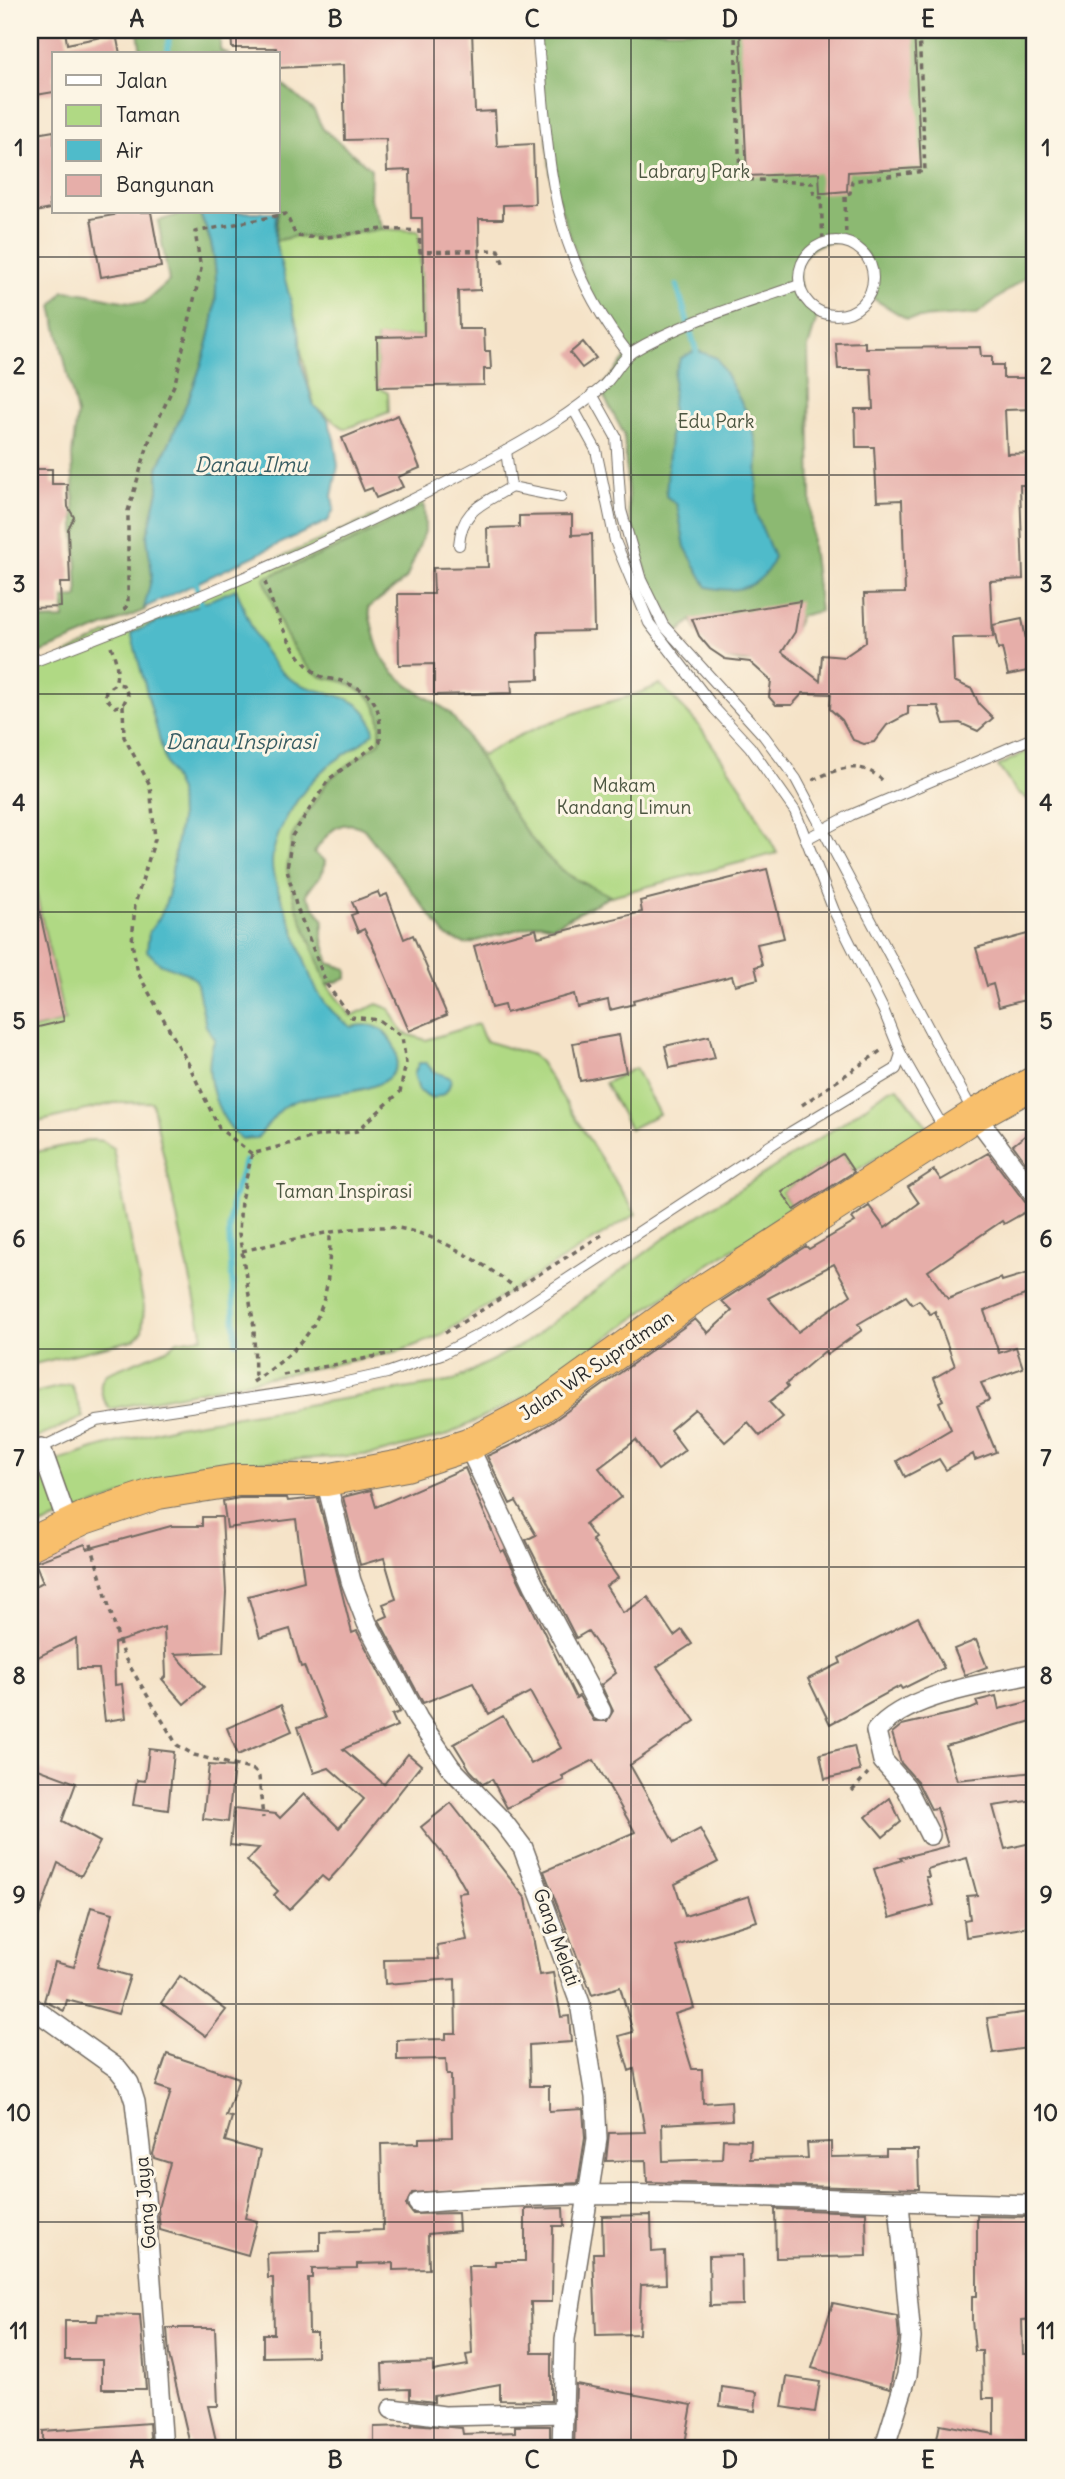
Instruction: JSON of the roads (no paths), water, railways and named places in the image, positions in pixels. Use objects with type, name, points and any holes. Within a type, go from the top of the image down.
[{"type":"highway","name":"Jalan WR Supratman","points":[[30,1544],[76,1521],[158,1493],[238,1480],[326,1480],[406,1465],[468,1445],[541,1407],[697,1296],[975,1115],[1035,1082]]},
{"type":"street","points":[[975,1115],[1035,1195]]},
{"type":"street","points":[[468,1445],[534,1585],[601,1711]]},
{"type":"street","points":[[36,1451],[76,1521]]},
{"type":"street","name":"Gang Melati","points":[[326,1480],[351,1581],[389,1667],[450,1768],[504,1823],[523,1848],[547,1904],[580,2003],[592,2075],[597,2139],[565,2339],[562,2449]]},
{"type":"street","points":[[930,1835],[906,1787],[883,1761],[876,1731],[901,1710],[964,1689],[1035,1673]]},
{"type":"street","name":"Gang Jaya","points":[[30,2006],[118,2069],[130,2083],[135,2102],[144,2183],[163,2449]]},
{"type":"street","points":[[418,2203],[498,2196],[586,2195],[1035,2205]]},
{"type":"street","points":[[884,2449],[907,2375],[911,2337],[899,2203]]},
{"type":"street","points":[[392,2409],[444,2416],[564,2413]]},
{"type":"lane","points":[[537,30],[551,178],[565,241],[604,323],[629,354]]},
{"type":"lane","points":[[846,242],[867,256],[873,270],[874,285],[862,305],[842,315],[830,315],[808,303],[800,285],[802,262],[811,251],[823,243],[846,242]]},
{"type":"lane","points":[[30,663],[121,629],[340,535],[506,451],[574,410],[611,378],[629,354],[676,331],[800,285]]},
{"type":"lane","points":[[593,394],[615,437],[621,510],[651,603],[663,625],[772,747],[796,779],[870,923],[975,1115]]},
{"type":"lane","points":[[574,410],[596,450],[615,541],[649,623],[664,646],[779,785],[806,839],[834,911],[901,1054],[947,1133]]},
{"type":"lane","points":[[506,451],[511,487]]},
{"type":"lane","points":[[459,545],[461,524],[470,512],[511,487],[561,497]]},
{"type":"lane","points":[[806,839],[994,752],[1035,737]]},
{"type":"lane","points":[[36,1451],[97,1421],[324,1387],[387,1373],[444,1353],[499,1324],[791,1132],[895,1069],[901,1054]]},
{"type":"water","name":"Danau Ilmu","points":[[200,214],[276,214],[275,241],[300,337],[301,363],[314,406],[328,419],[334,439],[338,466],[332,496],[334,509],[328,521],[144,608],[152,576],[147,537],[158,491],[158,468],[198,374],[215,309],[216,277],[211,244]]},
{"type":"water","points":[[696,350],[717,358],[750,418],[758,450],[756,514],[774,557],[763,576],[738,589],[707,587],[685,547],[677,505],[666,496],[674,374],[681,358]]},
{"type":"water","name":"Danau Inspirasi","points":[[236,589],[261,645],[284,674],[296,682],[349,700],[369,717],[374,732],[317,776],[297,800],[280,830],[272,860],[273,873],[311,977],[322,998],[339,1018],[351,1027],[370,1025],[382,1030],[392,1042],[397,1058],[394,1071],[385,1080],[356,1091],[295,1101],[279,1112],[257,1138],[241,1139],[224,1118],[213,1092],[210,1065],[215,1039],[206,1026],[196,980],[186,973],[159,963],[147,951],[149,932],[160,917],[168,896],[180,821],[179,791],[166,764],[131,633]]},
{"type":"water","points":[[419,1063],[426,1063],[433,1071],[451,1078],[446,1092],[432,1098],[419,1091],[414,1074]]},
{"type":"waterway","points":[[168,52],[169,30]]},
{"type":"waterway","points":[[677,286],[696,350]]},
{"type":"waterway","points":[[196,583],[201,604]]},
{"type":"waterway","points":[[236,1342],[229,1231],[232,1201],[245,1161]]},
{"type":"park label","name":"Labrary Park","points":[[694,171]]},
{"type":"park label","name":"Edu Park","points":[[716,421]]},
{"type":"park label","name":"Makam Kandang Limun","points":[[624,796]]},
{"type":"park label","name":"Taman Inspirasi","points":[[344,1191]]}]
